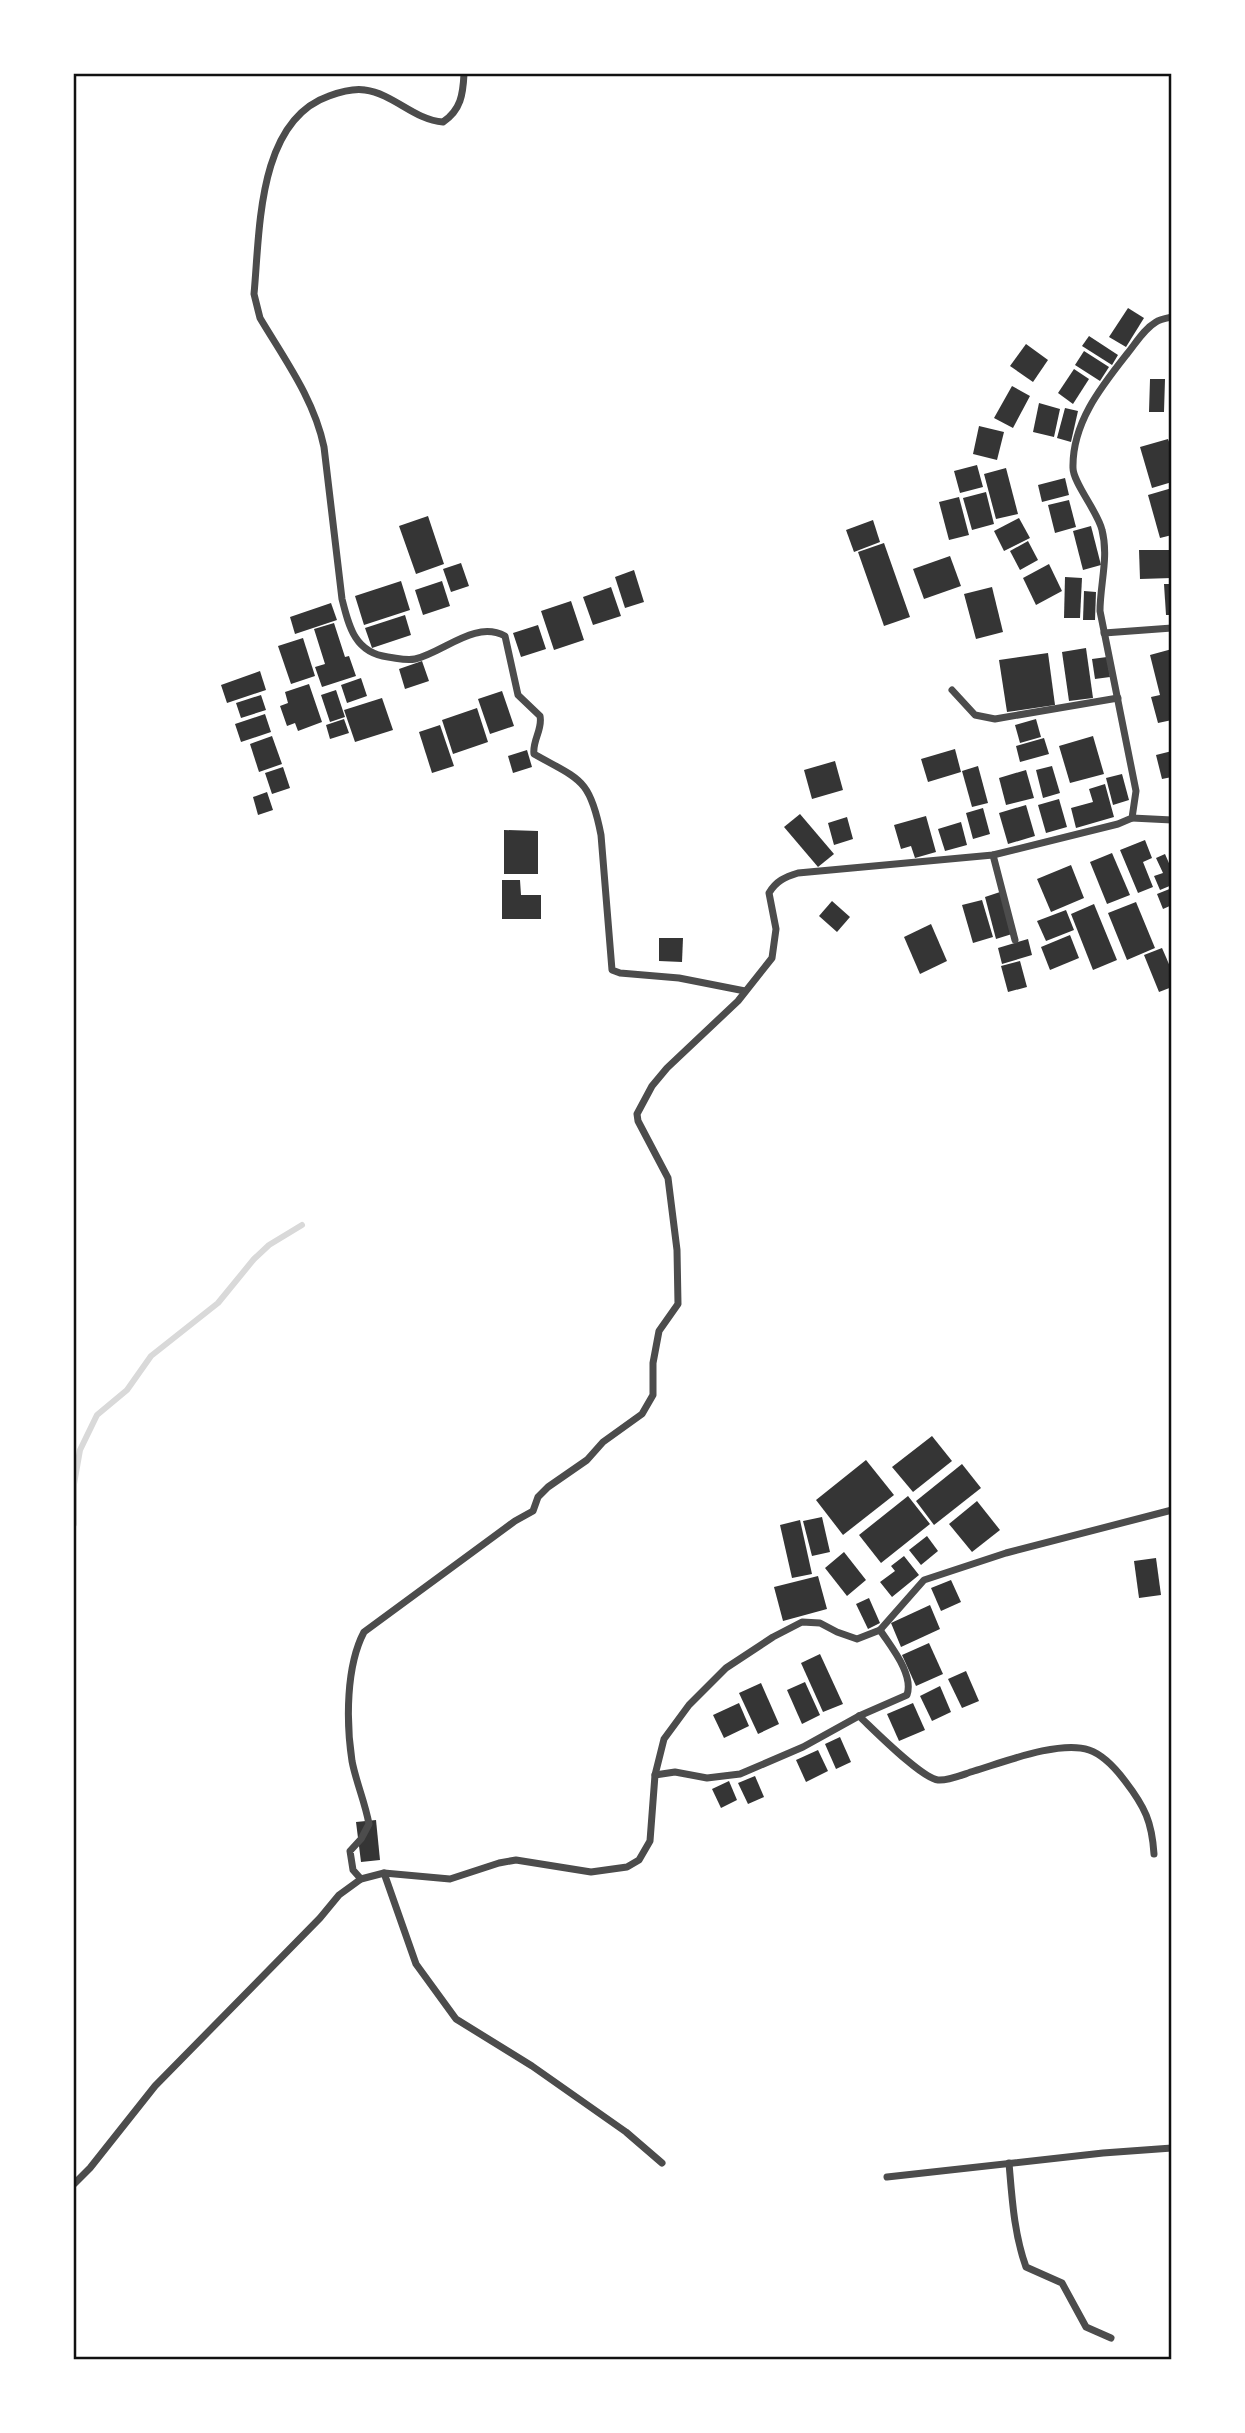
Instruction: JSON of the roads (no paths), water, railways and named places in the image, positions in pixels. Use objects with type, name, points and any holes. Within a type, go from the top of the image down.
[{"type":"street","points":[[464,74],[461,103],[454,115],[443,122],[425,118],[375,92],[362,89],[342,92],[317,101],[300,112],[286,133],[267,177],[254,294],[256,306],[260,318],[310,402],[319,425],[346,619],[350,631],[365,650],[382,657],[405,660],[424,656],[482,631],[498,632],[505,636],[518,695],[537,712],[542,721],[533,749],[534,754],[578,779],[589,793],[597,814],[612,970],[700,981],[745,991]]},
{"type":"street","points":[[1132,818],[1136,791],[1100,611],[1100,589],[1106,554],[1102,529],[1073,472],[1074,444],[1086,414],[1102,386],[1143,334],[1157,321],[1171,317]]},
{"type":"street","points":[[1104,633],[1171,628]]},
{"type":"street","points":[[952,690],[975,715],[995,719],[1118,698]]},
{"type":"street","points":[[361,1879],[354,1870],[349,1852],[361,1839],[369,1824],[352,1761],[350,1703],[356,1648],[365,1632],[515,1521],[533,1511],[538,1497],[548,1487],[587,1460],[603,1442],[642,1414],[653,1395],[653,1363],[659,1331],[678,1304],[677,1250],[668,1178],[638,1121],[637,1114],[652,1086],[667,1068],[738,1001],[772,958],[776,929],[769,892],[774,884],[785,876],[798,873],[993,855],[1118,824],[1132,818],[1171,820]]},
{"type":"street","points":[[993,855],[1015,940]]},
{"type":"street","points":[[74,2184],[155,2087],[320,1918],[339,1895],[361,1879],[384,1873],[450,1879],[516,1860],[591,1872],[627,1867],[639,1860],[650,1841],[655,1775],[664,1739],[689,1705],[726,1668],[773,1637],[802,1622],[820,1622],[857,1639],[880,1630],[924,1580],[1006,1553],[1171,1510]]},
{"type":"street","points":[[655,1775],[675,1772],[707,1778],[740,1774],[803,1747],[859,1716],[907,1695],[909,1690],[901,1663],[880,1630]]},
{"type":"street","points":[[859,1716],[924,1774],[938,1780],[953,1778],[1040,1751],[1065,1748],[1090,1750],[1114,1766],[1142,1807],[1152,1829],[1154,1854]]},
{"type":"street","points":[[384,1873],[416,1964],[456,2019],[532,2066],[626,2132],[662,2163]]},
{"type":"street","points":[[887,2177],[1102,2152],[1171,2148]]},
{"type":"street","points":[[1009,2163],[1020,2251],[1026,2267],[1062,2283],[1086,2327],[1111,2338]]},
{"type":"waterway","points":[[74,1524],[74,1484],[80,1450],[97,1415],[127,1390],[151,1356],[218,1303],[269,1245],[302,1225]]}]
